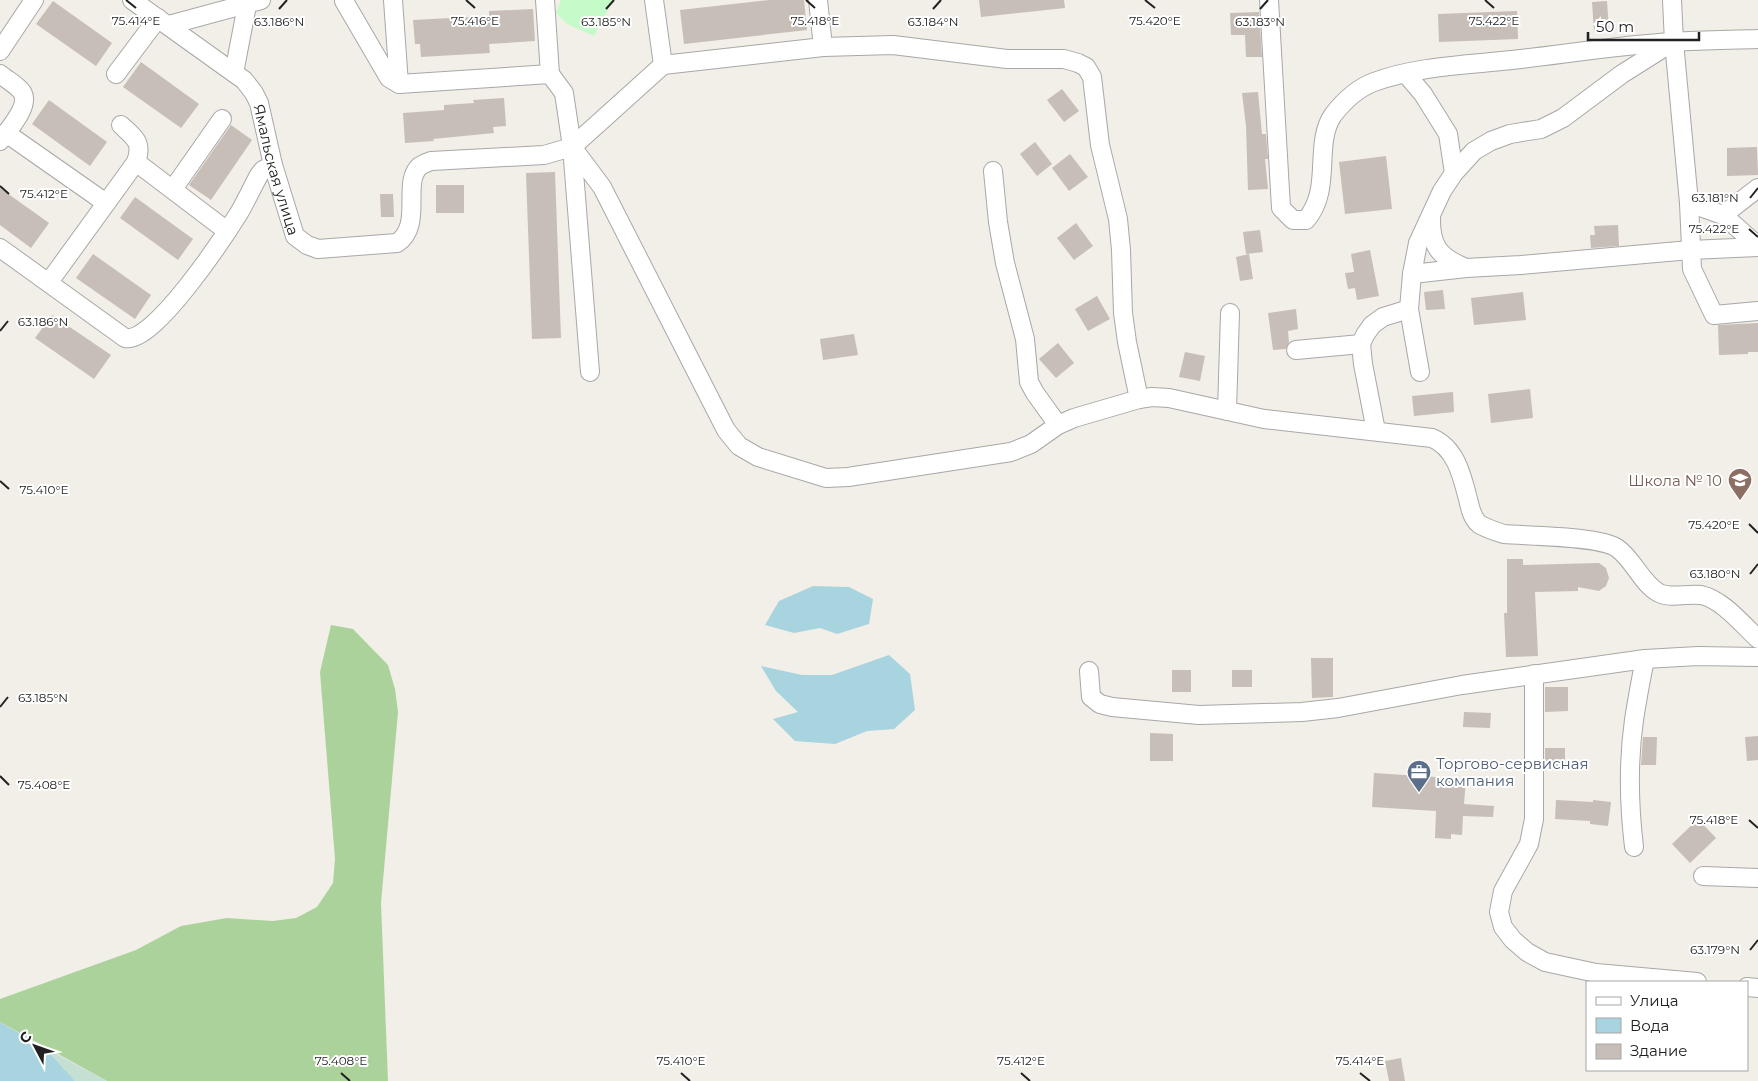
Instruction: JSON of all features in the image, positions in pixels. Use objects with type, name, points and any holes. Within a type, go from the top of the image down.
[{"type":"street","points":[[0,51],[34,0]]},
{"type":"street","name":"Ямальская улица","points":[[132,0],[234,73],[254,93],[259,103],[273,165],[295,236],[306,245],[318,249],[397,244],[405,238],[410,227],[414,178],[419,167],[431,161],[544,156],[572,147]]},
{"type":"street","points":[[344,0],[388,78],[399,84],[550,74]]},
{"type":"street","points":[[393,0],[399,84]]},
{"type":"street","points":[[545,0],[550,74],[564,93],[572,147],[590,372]]},
{"type":"street","points":[[654,0],[663,65]]},
{"type":"street","points":[[818,0],[823,47]]},
{"type":"street","points":[[1269,0],[1281,208],[1293,220],[1306,220],[1314,210],[1320,194],[1326,132],[1332,116],[1352,94],[1371,83],[1406,74],[1454,66],[1674,42],[1758,39]]},
{"type":"street","points":[[1672,0],[1674,42],[1690,202],[1692,269],[1714,315],[1758,311]]},
{"type":"street","points":[[116,74],[163,21],[253,1],[234,73]]},
{"type":"street","points":[[1420,372],[1408,309],[1412,274],[1418,243],[1431,213],[1454,172],[1474,151],[1491,141],[1510,134],[1541,129],[1563,118],[1622,74],[1674,42]]},
{"type":"street","points":[[572,147],[663,65],[823,47],[907,46],[1007,59],[1064,58],[1086,67],[1092,77],[1100,145],[1118,219],[1122,250],[1127,342],[1138,399]]},
{"type":"street","points":[[0,74],[18,88],[23,94],[25,102],[22,110],[3,137],[106,203]]},
{"type":"street","points":[[1406,74],[1423,94],[1448,134],[1454,172]]},
{"type":"street","points":[[173,189],[222,119]]},
{"type":"street","points":[[49,282],[136,162],[140,151],[139,145],[136,138],[121,125]]},
{"type":"street","points":[[572,147],[602,187],[726,430],[739,446],[758,457],[826,478],[848,477],[1011,452],[1031,444],[1058,425],[1074,418],[1138,399],[1152,397],[1169,398],[1264,418],[1432,438],[1441,441],[1453,456],[1462,476],[1472,514],[1478,523],[1490,530],[1504,534],[1599,540],[1617,548],[1649,585],[1660,593],[1670,595],[1701,595],[1712,599],[1721,604],[1758,639]]},
{"type":"street","points":[[136,162],[227,231]]},
{"type":"street","points":[[0,248],[125,338],[130,339],[138,336],[170,308],[227,231],[259,175],[263,170],[273,165]]},
{"type":"street","points":[[993,171],[998,222],[1005,263],[1025,339],[1029,382],[1058,425]]},
{"type":"street","points":[[1723,215],[1758,188]]},
{"type":"street","points":[[1690,202],[1723,215],[1758,246]]},
{"type":"street","points":[[1431,213],[1431,230],[1434,243],[1449,261],[1466,268]]},
{"type":"street","points":[[1412,274],[1466,268],[1758,246]]},
{"type":"street","points":[[1376,431],[1361,344],[1372,325],[1383,317],[1408,309]]},
{"type":"street","points":[[1227,411],[1230,313]]},
{"type":"street","points":[[1296,350],[1361,344]]},
{"type":"street","points":[[1089,671],[1091,698],[1100,704],[1112,707],[1199,715],[1302,712],[1329,709],[1444,688],[1644,659],[1698,656],[1758,657]]},
{"type":"street","points":[[1634,847],[1630,789],[1634,722],[1644,659]]},
{"type":"street","points":[[1534,674],[1534,819],[1529,844],[1503,891],[1499,912],[1503,927],[1520,946],[1544,962],[1596,973],[1686,981]]},
{"type":"street","points":[[1704,876],[1758,878]]},
{"type":"green space","points":[[561,0],[613,0],[594,36],[567,24],[556,13]]},
{"type":"green space","points":[[331,625],[353,629],[388,665],[395,689],[398,712],[381,903],[388,1081],[107,1081],[0,1022],[0,999],[136,950],[181,926],[227,918],[273,921],[296,918],[317,907],[333,883],[335,859],[320,672]]},
{"type":"green space","points":[[45,1048],[107,1081],[75,1081]]},
{"type":"water","points":[[813,586],[849,587],[873,599],[869,624],[837,634],[820,628],[794,633],[765,625],[779,601]]},
{"type":"water","points":[[889,655],[910,674],[915,710],[894,729],[867,731],[835,744],[795,741],[773,719],[798,712],[776,691],[761,666],[802,675],[832,675]]},
{"type":"water","points":[[0,1022],[45,1048],[75,1081],[0,1081]]},
{"type":"building","points":[[769,0],[804,0],[807,30],[684,44],[680,10]]},
{"type":"building","points":[[979,0],[1064,0],[1065,8],[981,17]]},
{"type":"building","points":[[53,1],[112,43],[96,66],[36,24]]},
{"type":"building","points":[[1607,1],[1609,30],[1594,32],[1592,2]]},
{"type":"building","points":[[533,9],[535,41],[489,44],[490,53],[421,57],[420,44],[415,44],[413,20],[489,16],[489,11]]},
{"type":"building","points":[[1517,11],[1518,39],[1439,42],[1438,14]]},
{"type":"building","points":[[1259,12],[1262,57],[1246,57],[1245,35],[1231,35],[1230,13]]},
{"type":"building","points":[[141,62],[199,104],[181,128],[123,87]]},
{"type":"building","points":[[1062,89],[1079,111],[1064,122],[1047,100]]},
{"type":"building","points":[[1258,92],[1262,134],[1266,134],[1268,159],[1265,159],[1268,189],[1248,190],[1246,126],[1242,93]]},
{"type":"building","points":[[504,98],[506,126],[493,127],[494,133],[405,143],[403,113],[444,110],[444,105],[474,103],[473,100]]},
{"type":"building","points":[[49,100],[107,142],[90,166],[32,124]]},
{"type":"building","points":[[231,125],[252,140],[211,200],[189,185]]},
{"type":"building","points":[[1035,142],[1052,164],[1037,176],[1020,154]]},
{"type":"building","points":[[1757,147],[1758,175],[1727,176],[1727,148]]},
{"type":"building","points":[[1070,154],[1088,177],[1069,191],[1052,168]]},
{"type":"building","points":[[1386,156],[1392,209],[1345,214],[1339,162]]},
{"type":"building","points":[[555,172],[561,338],[532,339],[526,173]]},
{"type":"building","points":[[436,185],[464,185],[464,213],[436,213]]},
{"type":"building","points":[[0,188],[49,223],[31,248],[0,225]]},
{"type":"building","points":[[380,194],[393,194],[394,217],[381,217]]},
{"type":"building","points":[[135,197],[193,239],[178,260],[120,218]]},
{"type":"building","points":[[1076,223],[1093,246],[1074,260],[1057,238]]},
{"type":"building","points":[[1618,225],[1619,246],[1591,248],[1590,235],[1595,235],[1594,226]]},
{"type":"building","points":[[1260,230],[1263,252],[1246,254],[1243,232]]},
{"type":"building","points":[[1370,250],[1379,296],[1357,300],[1355,288],[1348,289],[1345,273],[1354,272],[1351,254]]},
{"type":"building","points":[[93,254],[151,295],[135,319],[76,278]]},
{"type":"building","points":[[1249,254],[1253,279],[1240,281],[1236,257]]},
{"type":"building","points":[[1443,290],[1445,309],[1426,310],[1424,292]]},
{"type":"building","points":[[1523,292],[1526,320],[1474,325],[1471,298]]},
{"type":"building","points":[[1097,296],[1110,319],[1088,331],[1075,309]]},
{"type":"building","points":[[1296,309],[1298,329],[1288,331],[1289,342],[1286,349],[1273,350],[1268,313]]},
{"type":"building","points":[[52,315],[111,355],[94,379],[35,338]]},
{"type":"building","points":[[1758,323],[1758,352],[1719,355],[1718,325]]},
{"type":"building","points":[[854,334],[858,355],[823,360],[820,339]]},
{"type":"building","points":[[1058,343],[1074,363],[1056,378],[1039,359]]},
{"type":"building","points":[[1185,352],[1205,356],[1200,381],[1179,377]]},
{"type":"building","points":[[1530,389],[1533,418],[1491,423],[1488,394]]},
{"type":"building","points":[[1453,392],[1454,412],[1414,416],[1412,396]]},
{"type":"building","points":[[1507,559],[1523,559],[1523,565],[1599,563],[1606,568],[1609,578],[1606,586],[1599,591],[1578,587],[1578,591],[1535,592],[1538,656],[1506,657],[1504,613],[1507,613]]},
{"type":"building","points":[[1311,658],[1333,658],[1333,697],[1312,698]]},
{"type":"building","points":[[1172,670],[1191,670],[1191,692],[1172,692]]},
{"type":"building","points":[[1232,670],[1252,670],[1252,687],[1232,687]]},
{"type":"building","points":[[1545,687],[1568,687],[1568,711],[1545,712]]},
{"type":"building","points":[[1464,712],[1491,713],[1490,728],[1463,727]]},
{"type":"building","points":[[1150,733],[1173,734],[1173,761],[1150,761]]},
{"type":"building","points":[[1758,736],[1758,760],[1747,761],[1745,737]]},
{"type":"building","points":[[1643,737],[1657,737],[1656,765],[1641,765]]},
{"type":"building","points":[[1545,748],[1565,748],[1565,769],[1545,769]]},
{"type":"building","name":"Торгово-сервисная компания","points":[[1374,773],[1466,779],[1464,804],[1494,806],[1493,817],[1463,816],[1462,835],[1451,834],[1451,839],[1435,838],[1436,811],[1372,807]]},
{"type":"building","points":[[1556,800],[1611,802],[1608,826],[1590,824],[1590,821],[1555,819]]},
{"type":"building","points":[[1698,819],[1716,838],[1690,863],[1672,844]]},
{"type":"building","points":[[1401,1058],[1405,1081],[1389,1081],[1385,1061]]},
{"type":"place","name":"Школа № 10","points":[[1740,501]]},
{"type":"place","name":"Торгово-сервисная компания","points":[[1419,793]]}]
